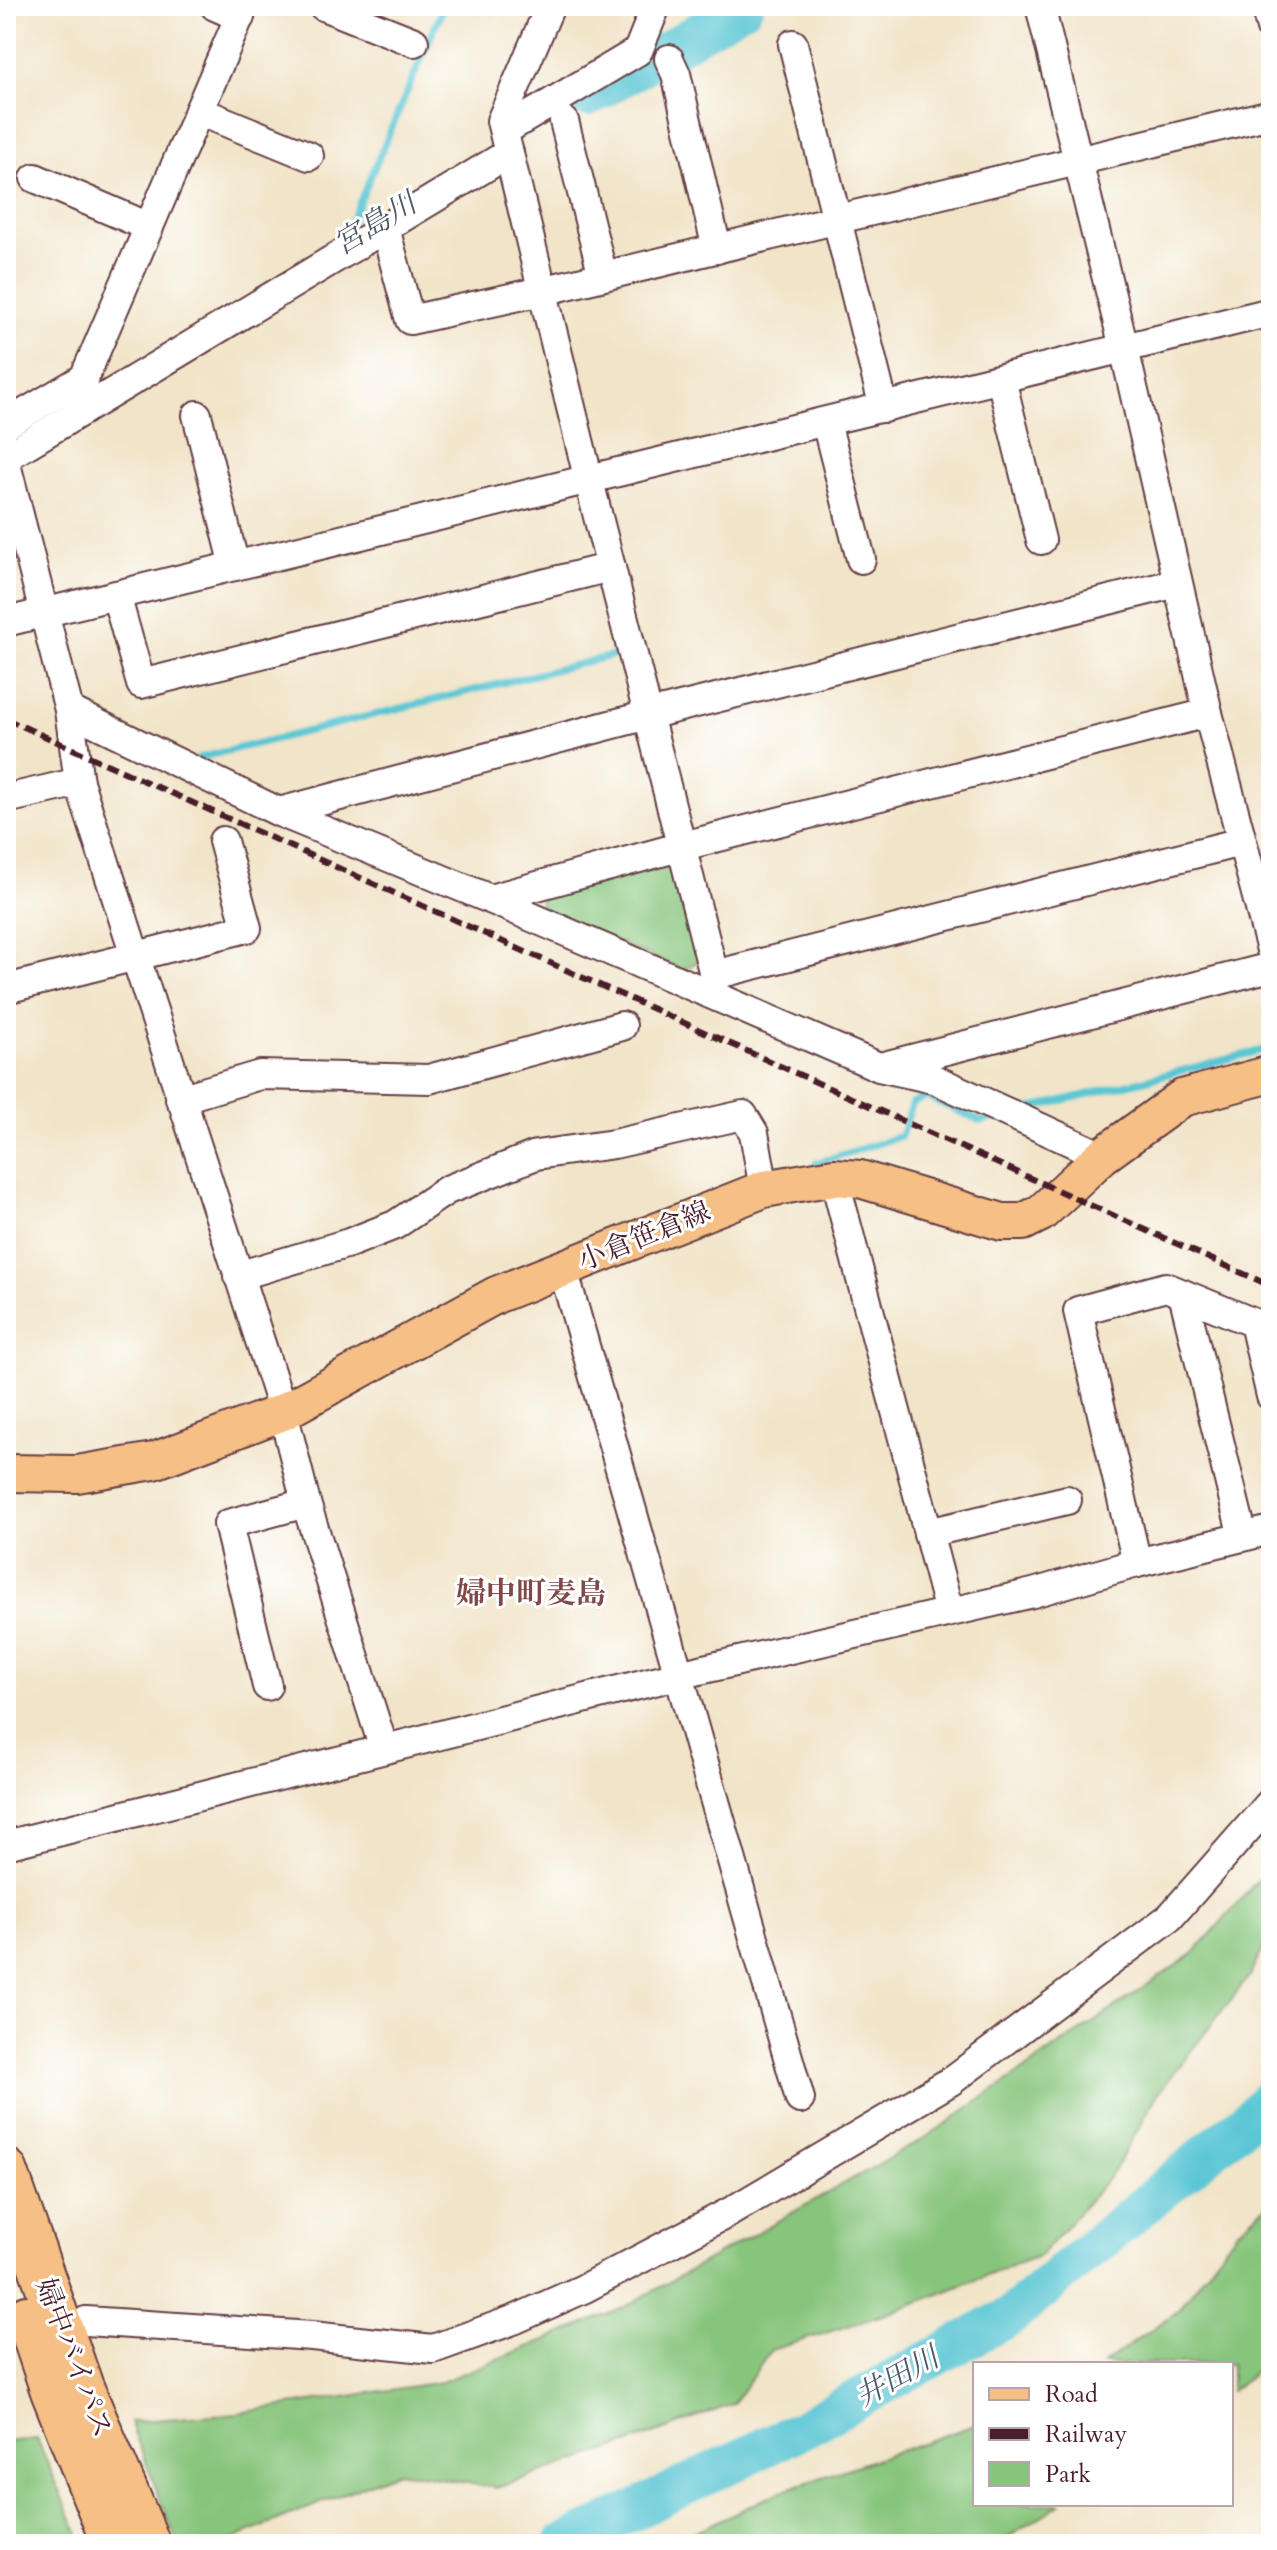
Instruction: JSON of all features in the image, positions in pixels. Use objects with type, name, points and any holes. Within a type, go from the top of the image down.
[{"type":"highway","name":"婦中バイパス","points":[[6,2170],[113,2544]]},
{"type":"highway","name":"婦中バイパス","points":[[6,2254],[67,2389],[149,2544]]},
{"type":"main road","name":"小倉笹倉線","points":[[6,1473],[77,1474],[154,1461],[283,1412],[496,1295],[764,1189],[834,1177],[860,1179],[1002,1222],[1023,1222],[1041,1213],[1102,1156],[1182,1098],[1271,1074]]},
{"type":"street","points":[[323,6],[414,42]]},
{"type":"street","points":[[550,6],[501,121],[683,846],[709,983]]},
{"type":"street","points":[[6,457],[385,228],[638,51],[656,6]]},
{"type":"street","points":[[1040,6],[1080,161],[1208,713],[1269,935]]},
{"type":"street","points":[[1265,6],[1271,28]]},
{"type":"street","points":[[82,411],[84,378],[199,111],[233,10]]},
{"type":"street","points":[[793,44],[884,408]]},
{"type":"street","points":[[669,59],[676,74],[717,249]]},
{"type":"street","points":[[199,111],[309,156]]},
{"type":"street","points":[[385,228],[410,320],[542,291],[1271,114]]},
{"type":"street","points":[[564,121],[603,276]]},
{"type":"street","points":[[35,178],[149,227]]},
{"type":"street","points":[[6,622],[1271,312]]},
{"type":"street","points":[[6,424],[84,378]]},
{"type":"street","points":[[1001,379],[1041,540]]},
{"type":"street","points":[[197,415],[235,566]]},
{"type":"street","points":[[826,422],[861,559]]},
{"type":"street","points":[[6,464],[69,710],[79,782],[283,1412],[306,1503],[384,1749]]},
{"type":"street","points":[[116,595],[141,684],[611,567]]},
{"type":"street","points":[[279,812],[648,715],[1177,583]]},
{"type":"street","points":[[69,710],[279,812],[490,899],[709,983],[879,1067],[934,1079],[1102,1156]]},
{"type":"street","points":[[490,899],[683,846],[1208,713]]},
{"type":"street","points":[[6,799],[79,782]]},
{"type":"street","points":[[6,989],[247,928],[223,841]]},
{"type":"street","points":[[709,983],[1241,842]]},
{"type":"street","points":[[879,1067],[1271,967]]},
{"type":"street","points":[[180,1099],[260,1075],[429,1079],[622,1026]]},
{"type":"street","points":[[238,1276],[349,1243],[395,1225],[447,1190],[536,1155],[614,1144],[743,1115],[754,1133],[764,1189]]},
{"type":"street","points":[[834,1177],[949,1612]]},
{"type":"street","points":[[563,1269],[800,2099]]},
{"type":"street","points":[[1137,1563],[1078,1311],[1166,1287],[1254,1323],[1271,1396]]},
{"type":"street","points":[[1183,1294],[1243,1537]]},
{"type":"street","points":[[928,1533],[1067,1500]]},
{"type":"street","points":[[267,1686],[228,1524],[306,1503]]},
{"type":"street","points":[[6,1845],[678,1675],[1033,1593],[1271,1530]]},
{"type":"street","points":[[86,2321],[312,2336],[433,2349],[516,2319],[583,2289],[730,2212],[951,2081],[1170,1917],[1271,1802]]},
{"type":"green space","points":[[659,860],[679,868],[702,959],[683,970],[541,911],[541,890]]},
{"type":"green space","points":[[1271,1865],[1271,1934],[1250,1975],[1157,2095],[1113,2173],[1041,2255],[889,2313],[771,2350],[733,2404],[496,2488],[398,2471],[222,2544],[178,2544],[130,2422],[238,2413],[442,2382],[621,2309],[925,2138],[1194,1953]]},
{"type":"green space","points":[[1271,2202],[1271,2358],[1233,2389],[1233,2362],[1106,2362],[1178,2311],[1236,2232]]},
{"type":"green space","points":[[973,2426],[973,2506],[1057,2506],[998,2544],[668,2544],[782,2491]]},
{"type":"green space","points":[[37,2439],[83,2544],[6,2544],[6,2442]]},
{"type":"waterway","points":[[342,243],[444,6]]},
{"type":"waterway","name":"宮島川","points":[[588,97],[743,6]]},
{"type":"waterway","points":[[199,758],[619,654]]},
{"type":"waterway","points":[[1025,1110],[1271,1048]]},
{"type":"waterway","points":[[816,1163],[901,1136],[913,1103],[927,1097],[980,1121],[993,1118]]},
{"type":"waterway","name":"井田川","points":[[564,2544],[804,2428],[1012,2315],[1271,2097]]},
{"type":"railway","points":[[6,719],[1271,1286]]},
{"type":"district","name":"婦中町麦島","points":[[531,1593]]}]
